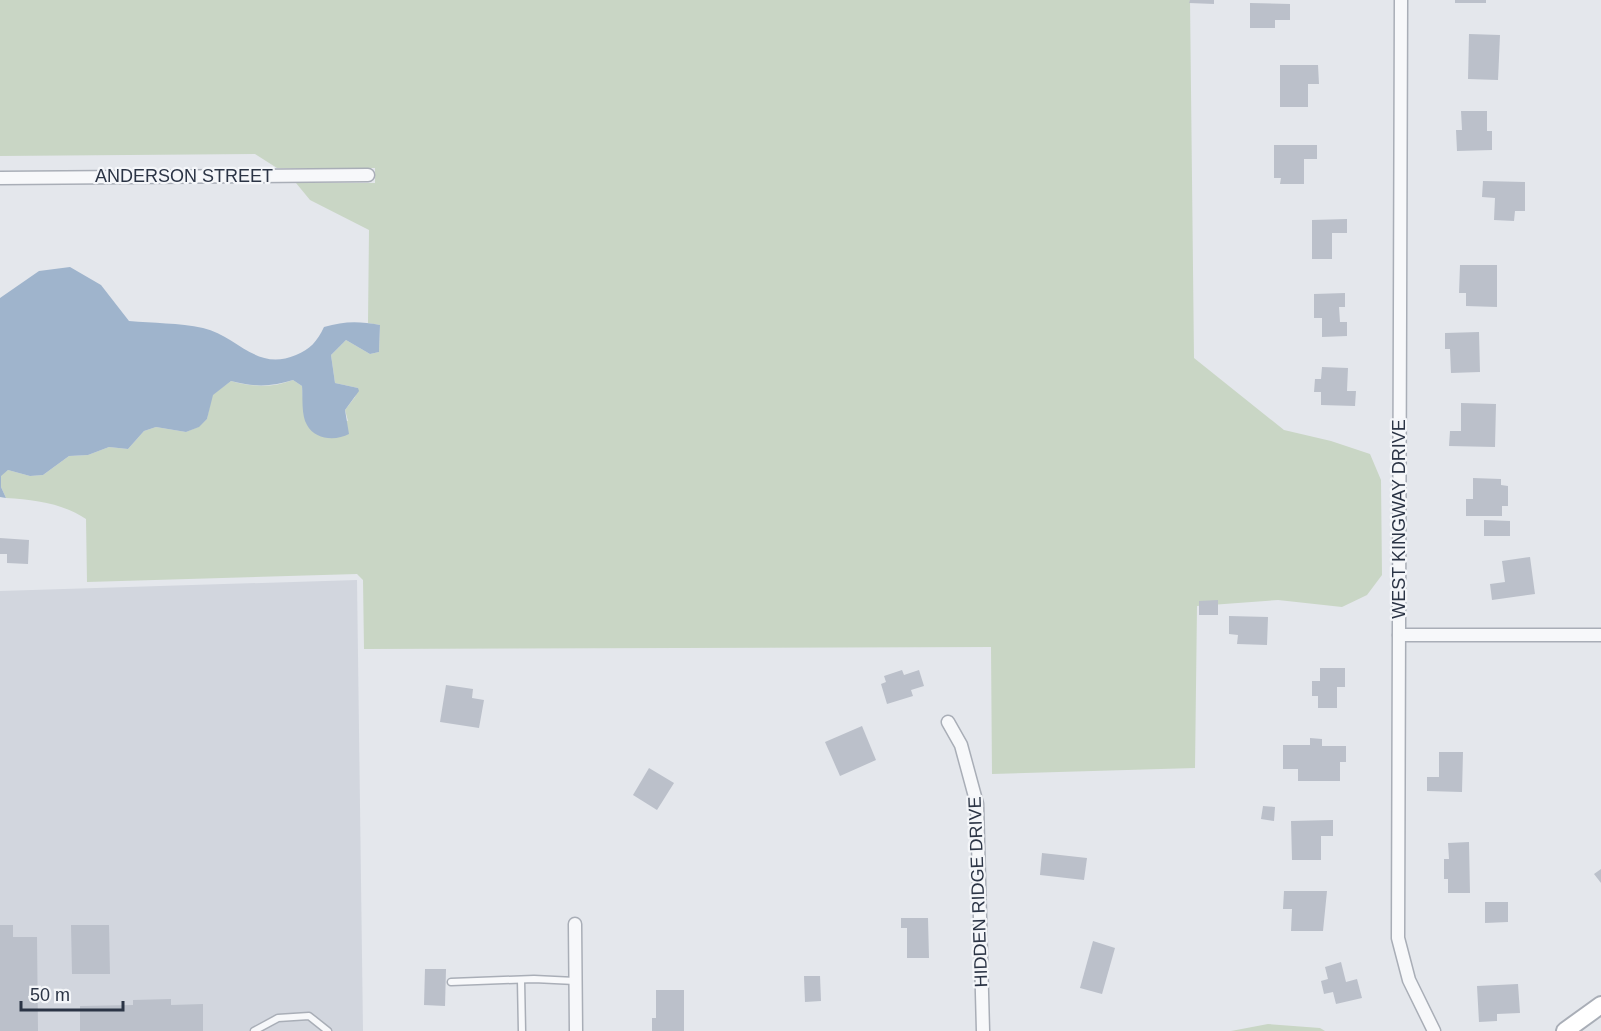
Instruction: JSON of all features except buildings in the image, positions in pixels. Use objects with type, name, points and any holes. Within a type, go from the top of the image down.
[{"type":"main road","points":[[1565,1031],[1601,1005]]},
{"type":"street","name":"WEST KINGWAY DRIVE","points":[[1401,0],[1398,938],[1409,980],[1434,1031]]},
{"type":"street","name":"ANDERSON STREET","points":[[0,178],[368,175]]},
{"type":"street","points":[[1399,635],[1601,635]]},
{"type":"street","name":"HIDDEN RIDGE DRIVE","points":[[948,722],[961,745],[977,804],[983,1031]]},
{"type":"street","points":[[575,924],[576,1031]]},
{"type":"lane","points":[[521,980],[522,1031]]},
{"type":"lane","points":[[451,982],[575,981]]},
{"type":"lane","points":[[254,1031],[278,1018],[309,1016],[328,1031]]},
{"type":"shaded area","points":[[357,580],[363,1031],[0,1031],[0,591]]},
{"type":"green space","points":[[0,0],[1190,0],[1194,358],[1284,430],[1331,441],[1370,454],[1381,480],[1382,575],[1367,595],[1342,607],[1278,600],[1197,606],[1195,768],[992,774],[991,647],[364,649],[363,580],[357,574],[87,582],[86,519],[58,506],[38,501],[6,498],[1,487],[1,475],[8,470],[30,476],[43,475],[69,456],[88,455],[109,447],[128,449],[144,431],[156,427],[186,432],[198,427],[207,419],[212,395],[231,381],[262,386],[293,380],[302,386],[304,410],[348,421],[345,410],[355,397],[358,388],[335,383],[331,355],[346,340],[370,354],[379,352],[380,325],[368,323],[369,230],[310,200],[296,183],[375,183],[375,168],[277,168],[255,154],[0,156]]},
{"type":"green space","points":[[1268,1024],[1320,1028],[1325,1031],[1231,1031]]},
{"type":"water","points":[[70,267],[101,285],[129,321],[203,328],[227,338],[258,356],[270,359],[282,359],[305,350],[316,341],[324,327],[352,322],[380,325],[379,352],[370,354],[346,340],[331,355],[335,383],[358,388],[359,391],[345,410],[349,434],[338,438],[326,438],[315,434],[307,425],[304,416],[302,386],[293,380],[262,385],[231,381],[213,395],[207,419],[199,427],[186,432],[156,427],[144,431],[128,449],[109,447],[88,455],[69,456],[43,475],[30,476],[8,470],[1,476],[1,487],[6,498],[0,497],[0,298],[39,271]]}]
